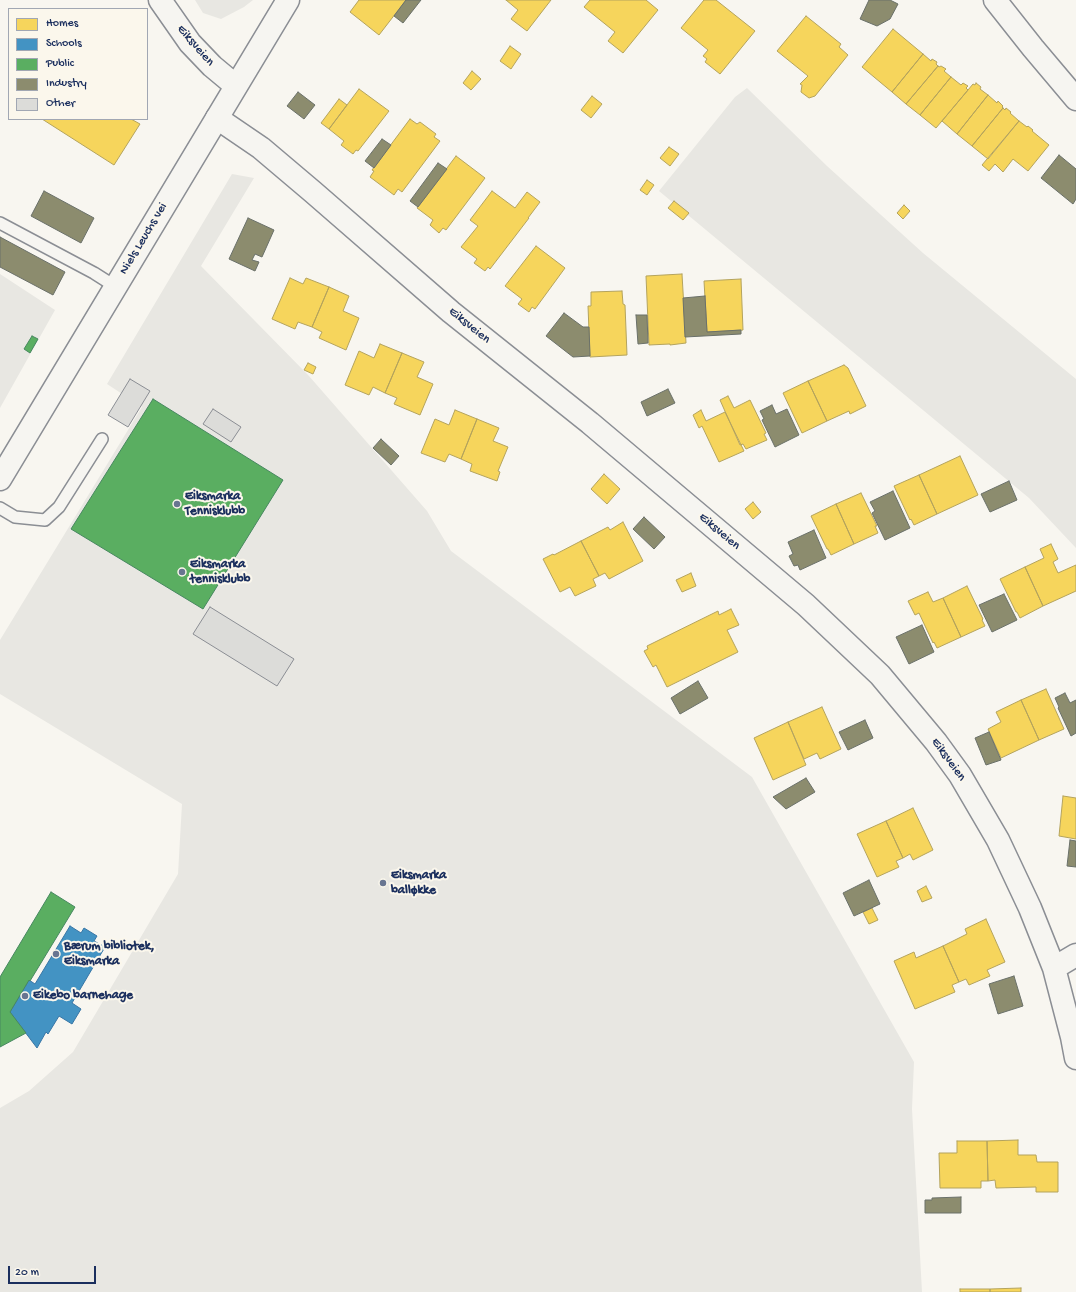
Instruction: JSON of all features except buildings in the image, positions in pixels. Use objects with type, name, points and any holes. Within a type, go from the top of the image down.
[{"type":"street","name":"Eiksveien","points":[[160,0],[190,43],[212,66],[236,86]]},
{"type":"street","name":"Niels Leuchs vei","points":[[0,479],[288,0]]},
{"type":"street","points":[[996,0],[1033,48],[1076,99]]},
{"type":"street","name":"Eiksveien","points":[[217,118],[261,148],[451,312],[590,423],[806,605],[880,675],[936,742],[960,775],[998,840],[1030,908],[1054,968],[1072,1036],[1076,1058]]},
{"type":"street","points":[[1054,968],[1076,955]]},
{"type":"lane","points":[[0,223],[94,273],[116,287]]},
{"type":"lane","points":[[0,508],[15,517],[45,520],[60,507],[102,439]]},
{"type":"shaded area","points":[[195,0],[253,0],[244,7],[221,19],[203,13]]},
{"type":"shaded area","points":[[747,88],[827,166],[923,253],[1076,379],[1076,548],[1029,498],[659,191],[735,97]]},
{"type":"shaded area","points":[[232,174],[254,178],[201,266],[309,376],[427,511],[451,551],[752,777],[914,1062],[912,1109],[922,1292],[0,1292],[0,1108],[29,1091],[73,1052],[178,874],[182,804],[0,694],[0,640],[142,407],[107,384]]},
{"type":"shaded area","points":[[0,274],[55,310],[0,408]]},
{"type":"place","name":"Eiksmarka Tennisklubb","points":[[177,504]]},
{"type":"place","name":"Eiksmarka tennisklubb","points":[[182,572]]},
{"type":"place","name":"Eiksmarka balløkke","points":[[383,883]]},
{"type":"place","name":"Bærum bibliotek, Eiksmarka","points":[[56,954]]},
{"type":"place","name":"Eikebo barnehage","points":[[25,996]]}]
